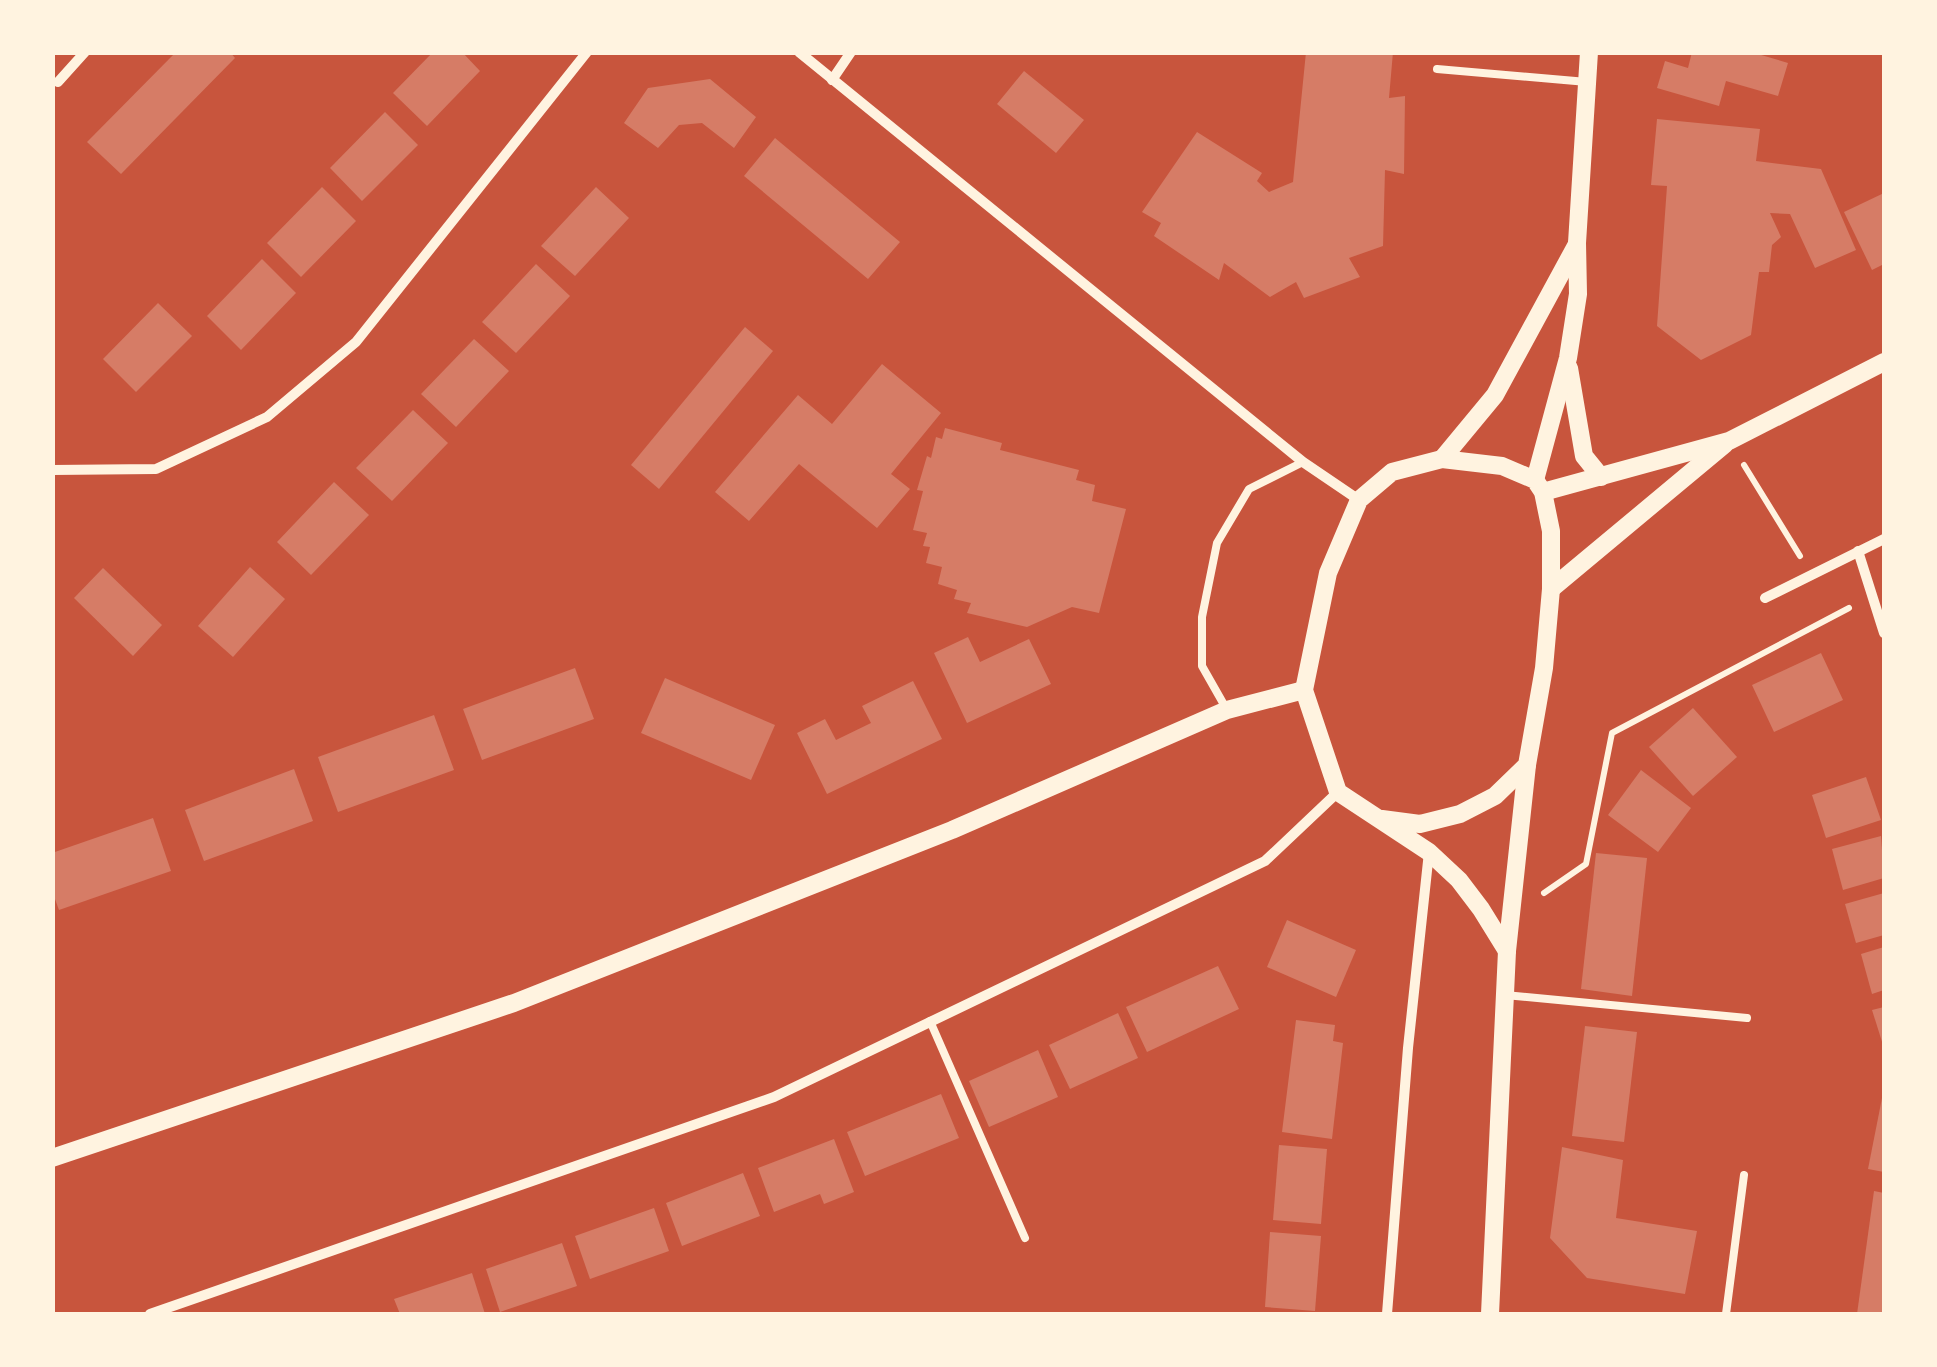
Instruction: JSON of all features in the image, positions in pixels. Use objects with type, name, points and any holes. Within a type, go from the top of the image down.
[{"type":"street","points":[[58,82],[85,52]]},
{"type":"street","points":[[52,470],[156,468],[267,417],[356,342],[587,52]]},
{"type":"street","points":[[800,52],[1302,462],[1359,500]]},
{"type":"street","points":[[832,80],[851,52]]},
{"type":"street","points":[[1493,1314],[1507,951],[1551,589],[1551,532],[1539,486],[1578,294],[1577,243],[1589,52]]},
{"type":"street","points":[[1442,458],[1495,395],[1577,243]]},
{"type":"street","points":[[1568,358],[1584,456],[1602,476]]},
{"type":"street","points":[[1507,951],[1459,880],[1429,852],[1338,792],[1304,690],[1328,573],[1359,500],[1392,472],[1442,458],[1502,466],[1539,486],[1602,476],[1730,441],[1884,362]]},
{"type":"street","points":[[1551,589],[1730,441]]},
{"type":"street","points":[[1765,598],[1884,539]]},
{"type":"street","points":[[1858,551],[1884,634]]},
{"type":"street","points":[[52,1158],[514,1003],[952,830],[1227,710],[1304,690]]},
{"type":"street","points":[[1382,819],[1420,824],[1460,814],[1495,796],[1527,765]]},
{"type":"street","points":[[150,1314],[774,1097],[1265,860],[1338,792]]},
{"type":"street","points":[[1387,1314],[1408,1048],[1429,852]]},
{"type":"lane","points":[[1437,70],[1588,82]]},
{"type":"lane","points":[[1227,710],[1202,666],[1202,616],[1217,543],[1249,489],[1302,462]]},
{"type":"lane","points":[[1505,995],[1747,1018]]},
{"type":"lane","points":[[930,1021],[1024,1238]]},
{"type":"lane","points":[[1726,1314],[1744,1175]]},
{"type":"path","points":[[1730,441],[1811,574]]},
{"type":"path","points":[[1542,894],[1586,864],[1612,734],[1872,596]]},
{"type":"building","points":[[176,52],[230,52],[235,58],[121,174],[87,142]]},
{"type":"building","points":[[433,52],[462,52],[480,71],[427,126],[393,93]]},
{"type":"building","points":[[1306,52],[1393,52],[1389,98],[1405,96],[1404,174],[1385,170],[1383,246],[1349,258],[1360,277],[1304,298],[1296,282],[1270,297],[1224,263],[1219,280],[1154,236],[1161,223],[1142,212],[1197,132],[1262,173],[1257,181],[1269,192],[1293,182]]},
{"type":"building","points":[[1692,52],[1751,52],[1788,63],[1778,96],[1726,81],[1719,106],[1657,88],[1665,61],[1688,68]]},
{"type":"building","points":[[1024,71],[1084,120],[1056,153],[997,104]]},
{"type":"building","points":[[710,79],[756,117],[734,148],[702,123],[679,125],[658,148],[624,123],[648,88]]},
{"type":"building","points":[[385,112],[418,145],[362,201],[330,168]]},
{"type":"building","points":[[1657,119],[1760,129],[1756,161],[1821,169],[1856,250],[1815,268],[1790,214],[1770,213],[1781,237],[1772,245],[1769,272],[1759,272],[1751,335],[1701,360],[1657,326],[1667,186],[1651,185]]},
{"type":"building","points":[[775,138],[900,242],[868,279],[744,176]]},
{"type":"building","points":[[322,187],[356,221],[301,277],[267,243]]},
{"type":"building","points":[[596,187],[629,218],[575,276],[541,246]]},
{"type":"building","points":[[1884,193],[1884,264],[1872,270],[1844,212]]},
{"type":"building","points":[[262,259],[296,293],[241,350],[207,316]]},
{"type":"building","points":[[536,264],[570,296],[516,353],[482,322]]},
{"type":"building","points":[[158,303],[192,336],[136,392],[103,359]]},
{"type":"building","points":[[745,327],[773,351],[659,489],[631,465]]},
{"type":"building","points":[[474,339],[509,371],[456,427],[421,394]]},
{"type":"building","points":[[882,364],[941,413],[891,474],[910,489],[877,528],[799,464],[749,521],[715,492],[798,395],[832,424]]},
{"type":"building","points":[[413,410],[448,443],[392,501],[356,468]]},
{"type":"building","points":[[945,428],[1002,443],[1000,450],[1079,470],[1076,480],[1095,485],[1092,501],[1126,509],[1099,613],[1072,607],[1027,627],[967,613],[971,603],[954,599],[957,590],[938,584],[942,567],[926,563],[930,547],[923,546],[927,533],[913,530],[923,491],[917,490],[927,456],[931,458],[936,437],[942,439]]},
{"type":"building","points":[[334,482],[369,515],[311,575],[277,542]]},
{"type":"building","points":[[250,567],[285,599],[233,657],[198,626]]},
{"type":"building","points":[[103,568],[162,625],[133,656],[74,598]]},
{"type":"building","points":[[968,637],[980,662],[1029,639],[1051,684],[967,723],[934,653]]},
{"type":"building","points":[[1821,653],[1843,700],[1774,732],[1752,685]]},
{"type":"building","points":[[575,668],[594,719],[482,760],[463,709]]},
{"type":"building","points":[[665,678],[775,725],[751,780],[641,733]]},
{"type":"building","points":[[913,681],[942,739],[827,794],[797,733],[825,719],[836,740],[871,723],[862,706]]},
{"type":"building","points":[[1693,708],[1737,757],[1693,796],[1649,747]]},
{"type":"building","points":[[434,715],[454,770],[338,812],[318,757]]},
{"type":"building","points":[[294,769],[313,821],[204,861],[185,810]]},
{"type":"building","points":[[1641,770],[1691,808],[1658,852],[1608,815]]},
{"type":"building","points":[[1866,777],[1881,820],[1826,838],[1812,795]]},
{"type":"building","points":[[153,818],[171,871],[59,910],[52,891],[52,853]]},
{"type":"building","points":[[1881,836],[1884,878],[1843,890],[1832,849]]},
{"type":"building","points":[[1596,853],[1647,858],[1632,996],[1581,989]]},
{"type":"building","points":[[1884,893],[1884,935],[1856,943],[1845,904]]},
{"type":"building","points":[[1287,920],[1356,950],[1336,997],[1267,967]]},
{"type":"building","points":[[1884,947],[1884,990],[1872,994],[1861,954]]},
{"type":"building","points":[[1218,966],[1239,1009],[1147,1052],[1126,1007]]},
{"type":"building","points":[[1884,1007],[1884,1048],[1872,1010]]},
{"type":"building","points":[[1118,1013],[1138,1058],[1070,1089],[1049,1045]]},
{"type":"building","points":[[1296,1020],[1335,1025],[1333,1041],[1343,1043],[1332,1139],[1282,1132]]},
{"type":"building","points":[[1585,1026],[1637,1032],[1624,1142],[1572,1136]]},
{"type":"building","points":[[1038,1050],[1058,1097],[989,1127],[969,1081]]},
{"type":"building","points":[[941,1094],[959,1138],[865,1176],[847,1132]]},
{"type":"building","points":[[1884,1094],[1884,1172],[1868,1169]]},
{"type":"building","points":[[834,1139],[854,1192],[824,1204],[820,1194],[774,1212],[758,1168]]},
{"type":"building","points":[[1279,1145],[1327,1149],[1321,1224],[1273,1220]]},
{"type":"building","points":[[1562,1147],[1623,1160],[1616,1218],[1697,1231],[1685,1294],[1587,1278],[1550,1238]]},
{"type":"building","points":[[743,1173],[760,1216],[682,1246],[666,1203]]},
{"type":"building","points":[[1874,1191],[1884,1193],[1884,1314],[1857,1314]]},
{"type":"building","points":[[654,1208],[669,1251],[590,1279],[575,1236]]},
{"type":"building","points":[[1270,1232],[1321,1236],[1315,1311],[1265,1307]]},
{"type":"building","points":[[562,1243],[577,1286],[500,1312],[486,1269]]},
{"type":"building","points":[[472,1273],[485,1314],[400,1314],[394,1299]]}]
